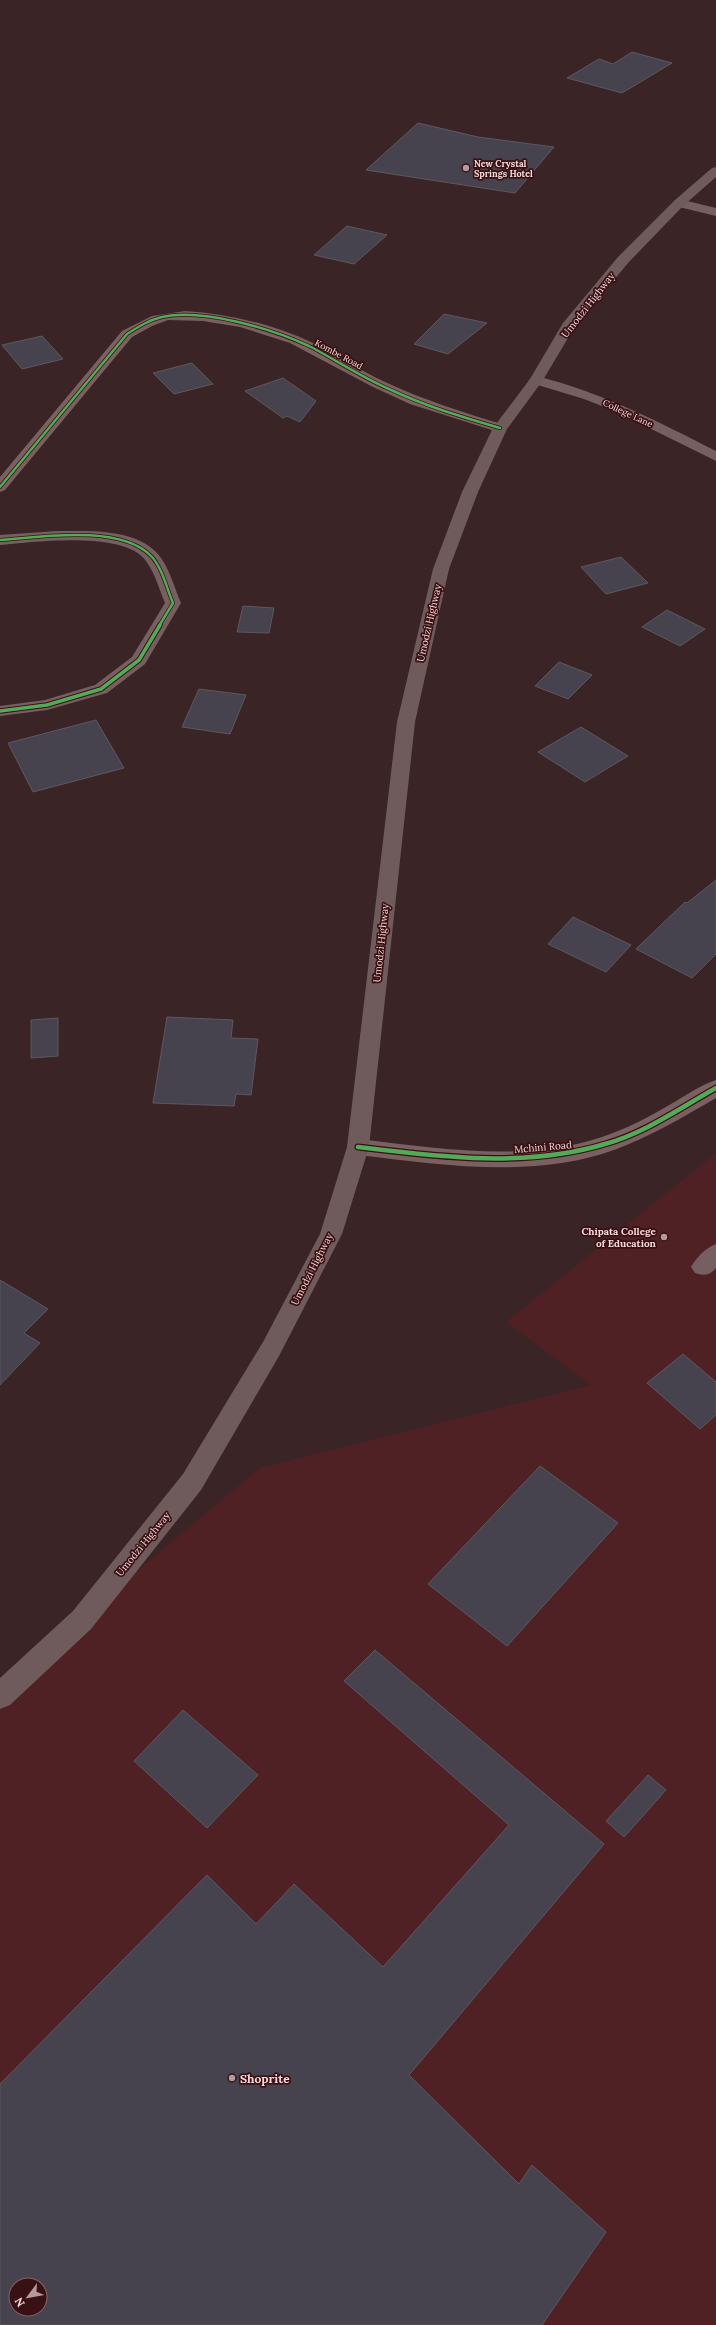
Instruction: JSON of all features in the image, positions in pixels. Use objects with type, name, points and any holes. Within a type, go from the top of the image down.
[{"type":"highway","name":"Umodzi Highway","points":[[0,1696],[82,1620],[192,1482],[271,1349],[331,1234],[358,1147],[406,722],[441,569],[470,492],[500,428],[536,380],[568,326],[623,260],[679,203],[716,171]]},
{"type":"street","points":[[679,203],[716,212]]},
{"type":"street","name":"Kombe Road","points":[[0,487],[127,334],[144,323],[168,316],[196,317],[273,332],[308,347],[387,389],[445,413],[500,428]]},
{"type":"street","name":"College Lane","points":[[536,380],[589,396],[622,409],[716,457]]},
{"type":"street","points":[[0,540],[99,535],[130,543],[151,556],[173,603],[140,660],[101,689],[47,705],[0,711]]},
{"type":"street","name":"Mchini Road","points":[[358,1147],[449,1158],[529,1158],[580,1152],[638,1132],[716,1088]]},
{"type":"shaded area","points":[[716,1153],[716,2325],[0,2325],[0,1685],[260,1468],[591,1385],[506,1322]]},
{"type":"building","points":[[632,52],[672,63],[622,93],[567,78],[599,59],[613,64]]},
{"type":"building","points":[[418,123],[478,137],[554,147],[515,193],[366,170]]},
{"type":"building","points":[[347,226],[387,235],[354,264],[314,255]]},
{"type":"building","points":[[444,314],[487,323],[448,354],[414,344]]},
{"type":"building","points":[[42,336],[63,359],[22,369],[2,345]]},
{"type":"building","points":[[192,363],[213,384],[174,394],[153,373]]},
{"type":"building","points":[[283,378],[316,401],[300,422],[287,416],[283,418],[245,391]]},
{"type":"building","points":[[621,557],[648,583],[606,594],[581,567]]},
{"type":"building","points":[[243,606],[274,608],[269,633],[237,632]]},
{"type":"building","points":[[667,610],[705,629],[680,646],[642,627]]},
{"type":"building","points":[[559,662],[592,675],[568,699],[535,686]]},
{"type":"building","points":[[199,689],[246,695],[230,734],[182,727]]},
{"type":"building","points":[[96,720],[124,768],[33,792],[8,743]]},
{"type":"building","points":[[581,727],[628,756],[585,782],[538,752]]},
{"type":"building","points":[[716,880],[716,954],[692,978],[636,949],[685,902],[687,903]]},
{"type":"building","points":[[573,917],[631,945],[606,972],[548,944]]},
{"type":"building","points":[[167,1017],[233,1020],[231,1038],[258,1039],[251,1095],[236,1094],[234,1106],[153,1103]]},
{"type":"building","points":[[58,1018],[58,1056],[31,1058],[31,1020]]},
{"type":"building","points":[[0,1280],[48,1309],[24,1333],[40,1343],[0,1385]]},
{"type":"building","points":[[683,1354],[716,1382],[716,1415],[700,1429],[647,1383]]},
{"type":"building","points":[[540,1466],[618,1523],[507,1646],[428,1584]]},
{"type":"building","points":[[375,1650],[604,1844],[409,2075],[519,2184],[532,2165],[606,2232],[542,2325],[0,2325],[0,2084],[207,1875],[256,1924],[294,1884],[383,1967],[509,1825],[344,1681]]},
{"type":"building","points":[[183,1710],[258,1775],[207,1828],[134,1761]]},
{"type":"building","points":[[648,1775],[666,1790],[624,1837],[606,1821]]},
{"type":"cycle path","points":[[0,487],[127,334],[152,320],[168,316],[185,315],[222,319],[278,334],[310,347],[368,379],[415,401],[500,428]]},
{"type":"cycle path","points":[[0,540],[79,536],[121,540],[138,546],[151,556],[173,603],[139,660],[101,689],[47,705],[0,711]]},
{"type":"cycle path","points":[[358,1147],[464,1158],[501,1159],[572,1153],[606,1144],[639,1131],[716,1088]]},
{"type":"place","name":"New Crystal Springs Hotel","points":[[466,168]]},
{"type":"place","name":"Chipata College of Education","points":[[664,1237]]},
{"type":"place","name":"Shoprite","points":[[232,2078]]}]
